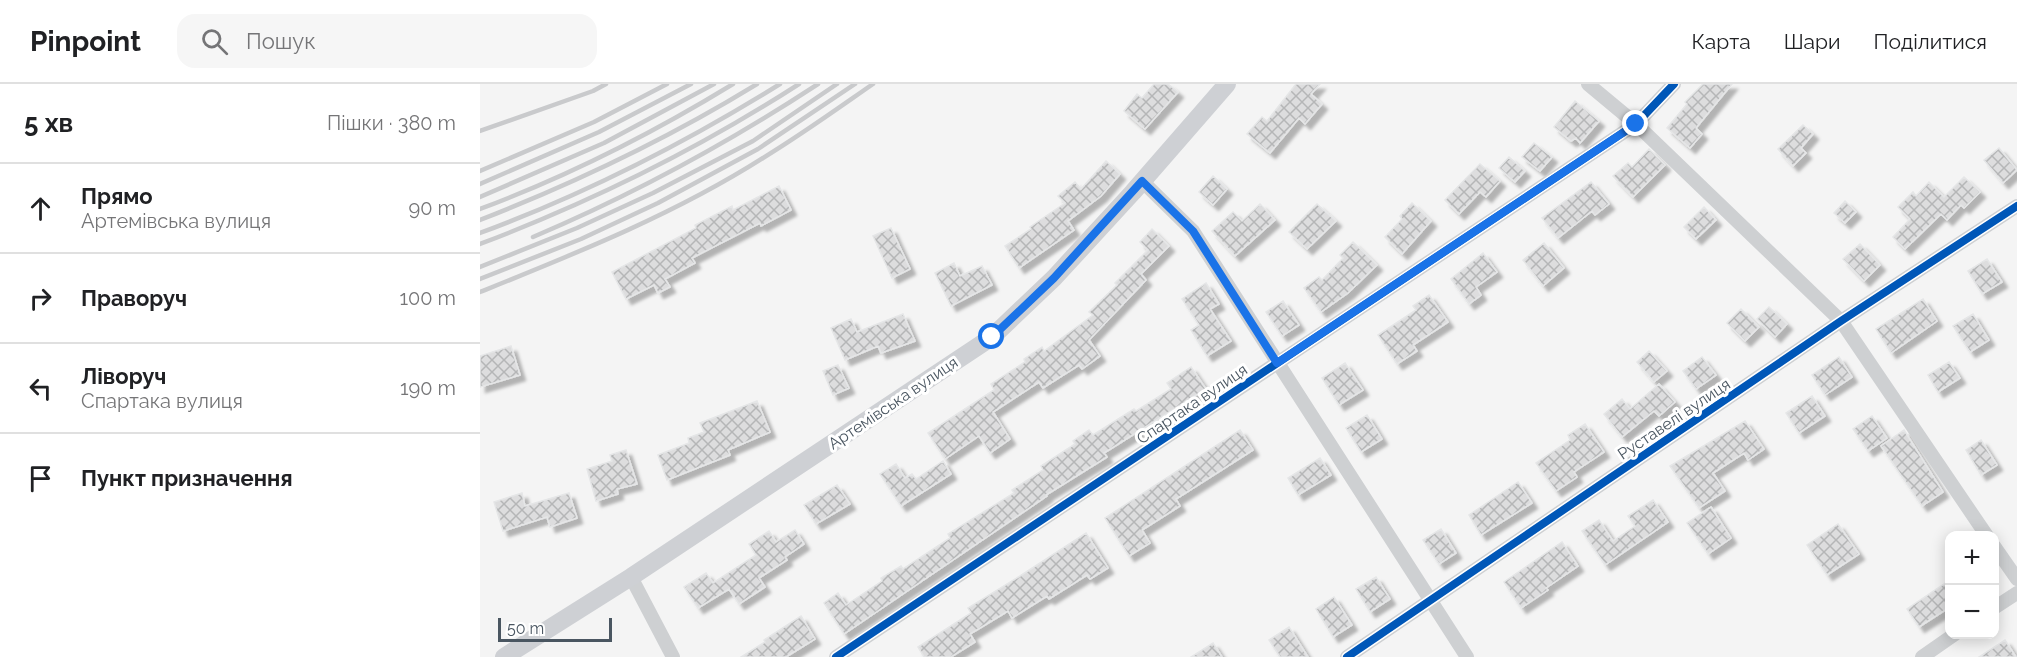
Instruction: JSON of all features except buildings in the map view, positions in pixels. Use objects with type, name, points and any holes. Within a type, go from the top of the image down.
[{"type":"main road","name":"Артемівська вулиця","points":[[504,657],[632,577],[992,337],[1054,278],[1227,84]]},
{"type":"street","points":[[1588,84],[1636,124],[1841,321],[1985,531]]},
{"type":"street","name":"Спартака вулиця","points":[[836,657],[1636,124],[1674,84]]},
{"type":"street","points":[[1142,181],[1193,231],[1467,657]]},
{"type":"street","name":"Руставелі вулиця","points":[[1347,657],[1841,321],[2017,206]]},
{"type":"street","points":[[1999,552],[2017,579]]},
{"type":"street","points":[[632,577],[673,657]]},
{"type":"street","points":[[1999,605],[2017,593]]},
{"type":"street","points":[[1922,657],[1948,639]]},
{"type":"railway","points":[[480,131],[593,91],[606,84]]},
{"type":"railway","points":[[480,171],[594,122],[667,84]]},
{"type":"railway","points":[[480,184],[599,132],[691,84]]},
{"type":"railway","points":[[480,197],[604,143],[714,84]]},
{"type":"railway","points":[[480,209],[610,152],[672,120],[733,84]]},
{"type":"railway","points":[[480,220],[622,158],[690,123],[757,84]]},
{"type":"railway","points":[[480,233],[558,202],[634,166],[708,127],[780,84]]},
{"type":"railway","points":[[480,244],[604,192],[684,152],[799,84]]},
{"type":"railway","points":[[533,237],[607,204],[679,167],[818,84]]},
{"type":"railway","points":[[480,267],[577,228],[653,193],[753,141],[837,84]]},
{"type":"railway","points":[[480,279],[581,239],[658,203],[758,149],[855,84]]},
{"type":"railway","points":[[480,292],[589,247],[695,197],[777,149],[873,84]]},
{"type":"cycle path","points":[[836,657],[1636,124],[1674,84]]},
{"type":"cycle path","points":[[1347,657],[1841,321],[2017,206]]},
{"type":"route","points":[[992,337],[1054,278],[1142,181],[1193,231],[1277,363],[1636,124]]}]
